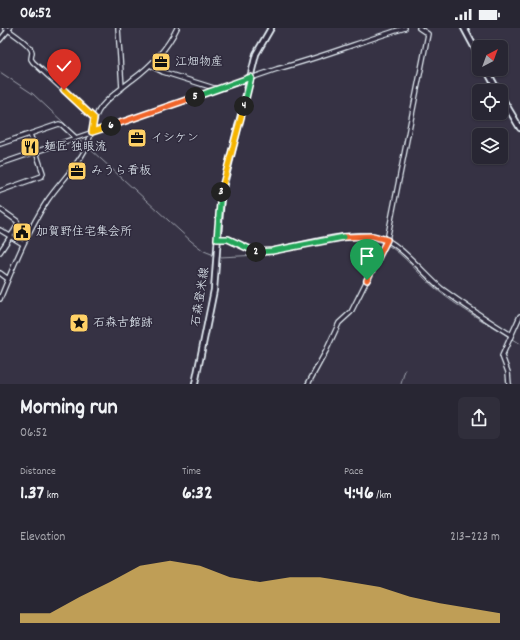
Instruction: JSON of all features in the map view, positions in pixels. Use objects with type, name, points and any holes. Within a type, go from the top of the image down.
[{"type":"main road","name":"石森登米線","points":[[196,384],[214,290],[221,196],[256,54],[271,28]]},
{"type":"main road","points":[[464,28],[472,43]]},
{"type":"main road","points":[[508,108],[520,128]]},
{"type":"street","points":[[118,28],[122,88]]},
{"type":"street","points":[[0,299],[23,244],[47,201],[85,151],[92,132],[94,118],[105,103],[150,65],[169,42],[177,28]]},
{"type":"street","points":[[0,164],[251,77],[303,62],[367,39],[404,28]]},
{"type":"street","points":[[308,384],[339,323],[350,312],[386,243],[428,34],[419,28]]},
{"type":"street","points":[[0,40],[8,29],[31,50],[31,59],[33,62],[94,118]]},
{"type":"street","points":[[150,65],[163,72],[217,89]]},
{"type":"street","points":[[0,144],[59,124],[76,138]]},
{"type":"street","points":[[0,191],[42,176],[43,173],[30,134]]},
{"type":"street","points":[[0,209],[18,221],[18,225],[0,252]]},
{"type":"street","points":[[0,230],[23,244]]},
{"type":"street","points":[[217,239],[228,239],[255,252],[262,253],[342,237],[373,236],[386,243],[421,268],[441,287],[510,336]]},
{"type":"street","points":[[0,273],[8,279]]},
{"type":"street","points":[[508,384],[508,372],[502,356],[520,316]]},
{"type":"waterway","points":[[0,72],[33,94],[71,131]]},
{"type":"waterway","points":[[90,149],[191,241],[204,251],[214,255]]},
{"type":"waterway","points":[[220,257],[259,255],[356,239],[366,239],[383,243]]},
{"type":"waterway","points":[[386,244],[393,248],[443,295],[461,308],[509,337]]},
{"type":"waterway","points":[[512,339],[520,344]]},
{"type":"waterway","points":[[401,384],[405,370]]},
{"type":"place","name":"江畑物産","points":[[161,62]]},
{"type":"place","name":"イシケン","points":[[137,138]]},
{"type":"place","name":"麺匠 独眼流","points":[[30,147]]},
{"type":"place","name":"みうら看板","points":[[77,171]]},
{"type":"place","name":"加賀野住宅集会所","points":[[22,232]]},
{"type":"place","name":"石森古館跡","points":[[79,323]]},
{"type":"route","points":[[64,90],[94,118],[92,132],[251,77],[221,196],[217,239],[228,239],[255,252],[262,253],[342,237],[381,237],[387,240],[367,280]]}]
